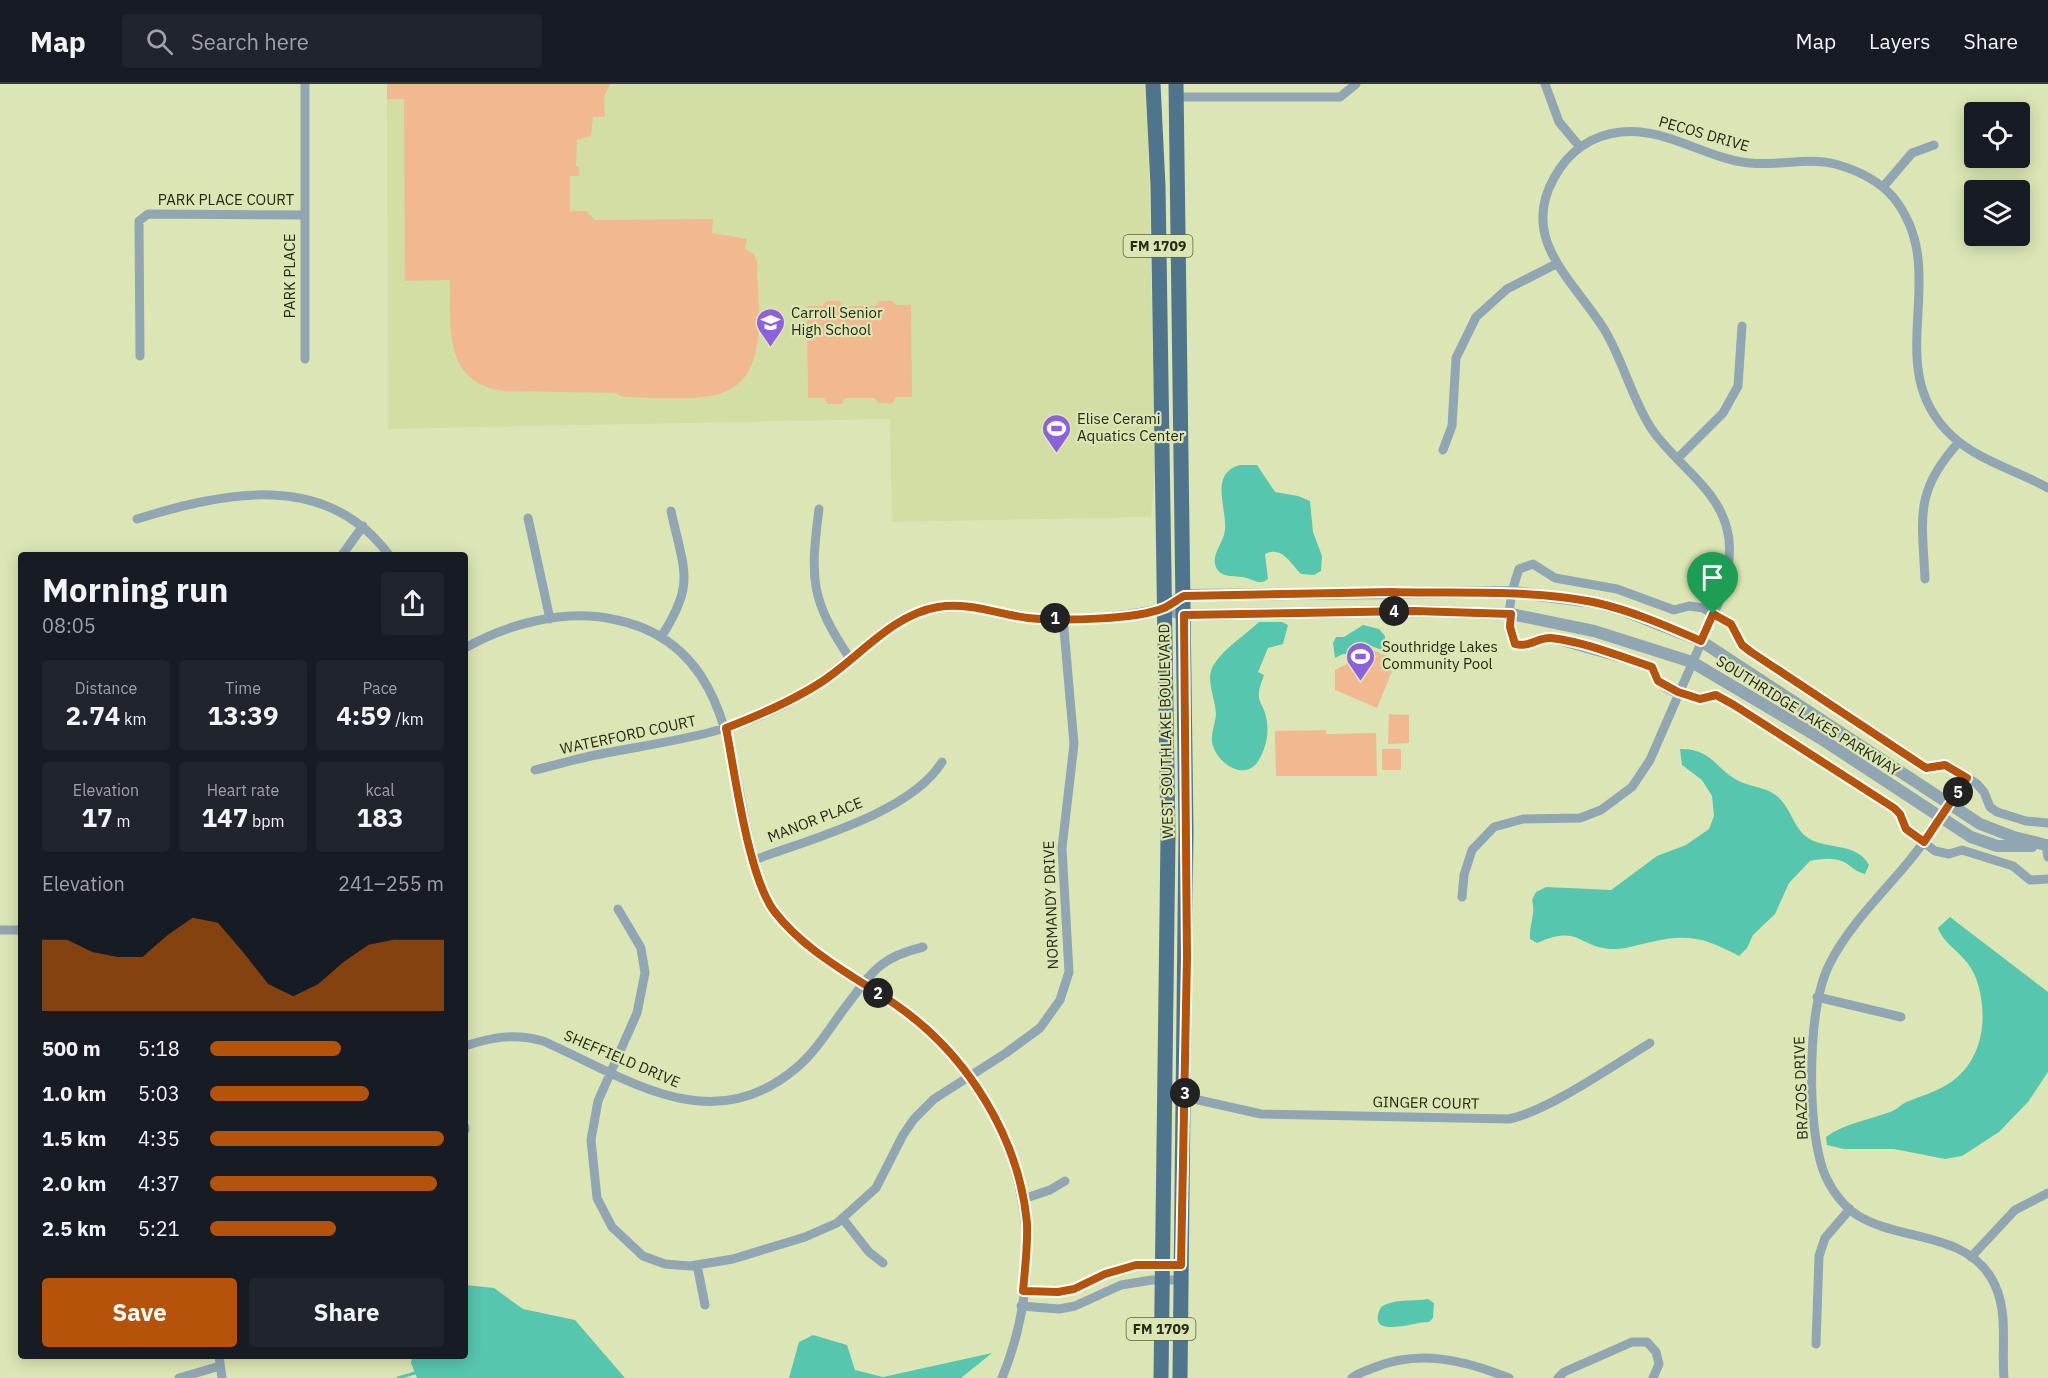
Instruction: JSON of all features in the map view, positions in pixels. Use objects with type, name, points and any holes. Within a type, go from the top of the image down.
[{"type":"main road","name":"WEST SOUTHLAKE BOULEVARD","points":[[1154,84],[1168,871],[1161,1378]]},
{"type":"main road","name":"WEST SOUTHLAKE BOULEVARD","points":[[1176,91],[1187,922],[1180,1378]]},
{"type":"street","name":"PARK PLACE","points":[[305,84],[305,359]]},
{"type":"street","points":[[1176,91],[1340,97],[1356,84]]},
{"type":"street","points":[[1545,84],[1559,122],[1580,147]]},
{"type":"street","name":"PECOS DRIVE","points":[[1462,897],[1466,868],[1472,850],[1494,827],[1523,819],[1580,818],[1601,810],[1622,796],[1640,776],[1650,760],[1713,614],[1726,577],[1730,542],[1728,529],[1708,492],[1650,427],[1604,328],[1556,264],[1546,242],[1544,209],[1549,186],[1563,161],[1580,147],[1605,135],[1641,131],[1736,161],[1836,164],[1871,178],[1883,187],[1907,217],[1917,243],[1920,287],[1915,345],[1919,381],[1939,422],[1959,442],[1986,459],[2048,488]]},
{"type":"street","points":[[1883,187],[1912,153],[1934,145]]},
{"type":"street","name":"PARK PLACE COURT","points":[[140,356],[139,221],[148,214],[305,216]]},
{"type":"street","points":[[1443,450],[1452,426],[1456,358],[1476,317],[1507,289],[1556,264]]},
{"type":"street","points":[[1677,459],[1723,413],[1738,386],[1742,326]]},
{"type":"street","points":[[1925,579],[1922,512],[1925,496],[1934,472],[1959,442]]},
{"type":"street","points":[[137,519],[172,508],[219,498],[272,495],[314,500],[345,513],[363,526],[386,552]]},
{"type":"street","points":[[819,509],[812,563],[813,580],[826,620],[851,660]]},
{"type":"street","points":[[660,637],[677,612],[686,584],[671,511]]},
{"type":"street","points":[[528,518],[550,619]]},
{"type":"street","points":[[344,552],[363,526]]},
{"type":"street","name":"SOUTHRIDGE LAKES PARKWAY","points":[[2048,823],[2026,821],[1998,812],[1990,807],[1984,792],[1967,778],[1945,765],[1926,768],[1751,652],[1742,645],[1731,624],[1713,614],[1696,606],[1674,610],[1617,589],[1555,578],[1533,564],[1519,569],[1513,592],[1511,614],[1510,633],[1515,644],[1522,646],[1549,638],[1652,667],[1658,681],[1678,692],[1700,699],[1716,695],[1894,808],[1900,814],[1906,829],[1941,853],[1962,850],[2013,866],[2030,880],[2048,879]]},
{"type":"street","name":"SOUTHRIDGE LAKES PARKWAY","points":[[1184,596],[1513,592],[1593,602],[1623,610],[1701,641],[1980,824],[2047,849]]},
{"type":"street","points":[[1164,608],[1184,596]]},
{"type":"street","name":"WATERFORD COURT","points":[[535,770],[604,753],[694,738],[785,705],[851,660],[904,619],[936,608],[963,605],[1028,618],[1063,618],[1126,615],[1164,608]]},
{"type":"street","name":"SOUTHRIDGE LAKES PARKWAY","points":[[1164,608],[1184,615],[1414,611],[1511,614],[1566,624],[1692,662],[1820,738],[1971,837],[1997,846],[2047,849]]},
{"type":"street","points":[[468,647],[503,630],[550,619],[602,617],[638,626],[660,637],[682,655],[705,680],[726,728],[754,860],[767,899],[774,911],[800,939],[928,1029],[968,1075],[1002,1132],[1023,1199],[1027,1224],[1021,1306],[1013,1344],[1002,1378]]},
{"type":"street","name":"NORMANDY DRIVE","points":[[618,909],[641,948],[645,973],[637,1013],[598,1101],[591,1140],[597,1198],[602,1211],[624,1241],[643,1256],[665,1264],[697,1265],[733,1259],[805,1237],[843,1219],[876,1188],[914,1119],[944,1090],[1006,1053],[1040,1028],[1060,1000],[1070,972],[1062,848],[1074,744],[1063,618]]},
{"type":"street","name":"MANOR PLACE","points":[[754,860],[853,824],[883,809],[926,783],[942,762]]},
{"type":"street","name":"BRAZOS DRIVE","points":[[1967,778],[1924,842],[1841,945],[1826,972],[1817,997],[1813,1061],[1815,1119],[1820,1160],[1828,1183],[1850,1209],[1879,1226],[1946,1243],[1971,1257],[1991,1278],[2002,1306],[2004,1378]]},
{"type":"street","points":[[0,930],[18,930]]},
{"type":"street","name":"SHEFFIELD DRIVE","points":[[468,1045],[508,1035],[525,1036],[543,1041],[660,1094],[686,1101],[720,1102],[749,1096],[777,1083],[807,1058],[886,959],[923,947]]},
{"type":"street","points":[[1817,997],[1901,1017]]},
{"type":"street","name":"GINGER COURT","points":[[1185,1097],[1261,1114],[1509,1119],[1519,1117],[1563,1095],[1650,1043]]},
{"type":"street","points":[[1023,1199],[1050,1190],[1065,1181]]},
{"type":"street","points":[[1971,1257],[2014,1210],[2048,1193]]},
{"type":"street","points":[[1816,1344],[1819,1256],[1825,1238],[1850,1209]]},
{"type":"street","points":[[843,1219],[869,1252],[883,1263]]},
{"type":"street","points":[[1023,1291],[1058,1292],[1074,1289],[1120,1268],[1163,1264],[1181,1273]]},
{"type":"street","points":[[697,1265],[705,1305]]},
{"type":"street","points":[[1021,1306],[1059,1309],[1074,1306],[1121,1285],[1162,1280],[1181,1273]]},
{"type":"street","points":[[1558,1378],[1564,1372],[1632,1342],[1647,1342],[1656,1352],[1659,1364],[1653,1378]]},
{"type":"street","points":[[1352,1378],[1392,1360],[1427,1356],[1476,1365],[1509,1378]]},
{"type":"street","points":[[219,1359],[222,1378]]},
{"type":"street","points":[[179,1378],[220,1366]]},
{"type":"shaded area","name":"Carroll Senior High School","points":[[387,84],[1147,84],[1155,470],[1151,517],[892,522],[890,419],[388,429]]},
{"type":"shaded area","points":[[387,84],[610,84],[604,96],[605,117],[593,117],[591,136],[577,140],[576,166],[579,166],[579,176],[570,176],[570,211],[586,211],[595,220],[713,219],[712,233],[747,239],[745,249],[754,254],[757,261],[759,319],[754,358],[746,375],[734,387],[716,395],[682,398],[623,397],[615,393],[502,391],[483,385],[469,376],[459,364],[454,349],[451,333],[450,280],[405,281],[404,99],[387,99]]},
{"type":"shaded area","points":[[826,301],[839,301],[844,306],[875,306],[879,301],[892,301],[896,305],[911,305],[912,397],[896,397],[893,403],[879,403],[874,398],[845,398],[842,404],[828,404],[824,398],[808,398],[807,306],[823,306]]},
{"type":"shaded area","name":"Southridge Lakes Community Pool","points":[[1367,647],[1387,656],[1383,667],[1392,671],[1377,708],[1335,690],[1335,670],[1362,656]]},
{"type":"shaded area","points":[[1389,714],[1409,715],[1409,743],[1388,744]]},
{"type":"shaded area","points":[[1326,730],[1326,734],[1376,733],[1377,776],[1276,776],[1275,731]]},
{"type":"shaded area","points":[[1382,749],[1401,749],[1401,770],[1382,770]]},
{"type":"water","points":[[1240,465],[1257,465],[1275,492],[1298,496],[1310,501],[1313,532],[1322,556],[1321,571],[1314,575],[1301,574],[1286,557],[1276,552],[1265,554],[1268,579],[1263,582],[1223,574],[1217,569],[1216,554],[1225,530],[1222,483],[1225,475],[1231,469]]},
{"type":"water","points":[[1259,622],[1282,622],[1288,625],[1283,644],[1268,648],[1258,672],[1264,675],[1259,694],[1267,722],[1265,746],[1254,766],[1248,770],[1240,770],[1226,764],[1219,757],[1212,742],[1216,709],[1210,678],[1213,666],[1222,654]]},
{"type":"water","points":[[1363,625],[1379,629],[1385,636],[1384,651],[1369,645],[1362,656],[1343,654],[1335,658],[1333,643],[1336,637],[1344,637]]},
{"type":"water","points":[[1680,749],[1699,752],[1739,781],[1767,790],[1777,796],[1804,835],[1821,843],[1848,849],[1863,857],[1869,865],[1865,874],[1836,859],[1810,861],[1789,883],[1775,914],[1753,935],[1747,948],[1739,956],[1706,941],[1686,938],[1664,939],[1615,949],[1603,948],[1571,936],[1551,938],[1537,943],[1530,939],[1532,900],[1536,892],[1546,887],[1611,890],[1657,856],[1686,845],[1709,829],[1714,816],[1712,796],[1702,780],[1682,765]]},
{"type":"water","points":[[1950,917],[2048,992],[2048,1072],[2028,1102],[1999,1132],[1962,1156],[1945,1159],[1894,1149],[1844,1149],[1827,1145],[1826,1137],[1840,1129],[1893,1111],[1906,1102],[1943,1087],[1967,1067],[1975,1054],[1982,1025],[1980,993],[1972,970],[1962,956],[1945,940],[1938,928]]},
{"type":"water","points":[[468,1285],[494,1288],[523,1309],[575,1320],[625,1378],[417,1378],[412,1359],[468,1359]]},
{"type":"water","points":[[1428,1299],[1434,1303],[1433,1318],[1429,1322],[1394,1327],[1380,1324],[1378,1317],[1381,1307],[1386,1304]]},
{"type":"water","points":[[813,1335],[847,1345],[855,1370],[883,1377],[992,1353],[961,1378],[789,1378],[799,1342]]},
{"type":"waterway","points":[[398,1378],[415,1373]]},
{"type":"place","name":"Carroll Senior High School","points":[[770,348]]},
{"type":"place","name":"Elise Cerami Aquatics Center","points":[[1056,454]]},
{"type":"place","name":"Southridge Lakes Community Pool","points":[[1361,682]]},
{"type":"route","points":[[1513,592],[1593,602],[1623,610],[1701,641],[1713,614],[1731,624],[1739,641],[1751,652],[1926,768],[1945,765],[1967,778],[1924,842],[1906,829],[1900,814],[1894,808],[1716,695],[1700,699],[1678,692],[1662,685],[1652,667],[1582,645],[1549,638],[1522,646],[1515,644],[1511,639],[1511,614],[1414,611],[1184,615],[1187,957],[1181,1265],[1136,1265],[1120,1268],[1074,1289],[1058,1292],[1023,1291],[1027,1224],[1011,1155],[992,1112],[954,1056],[928,1029],[800,939],[774,911],[767,899],[750,846],[726,728],[785,705],[822,682],[904,619],[936,608],[963,605],[1028,618],[1079,618],[1151,611],[1164,608],[1184,596],[1513,592]]}]
